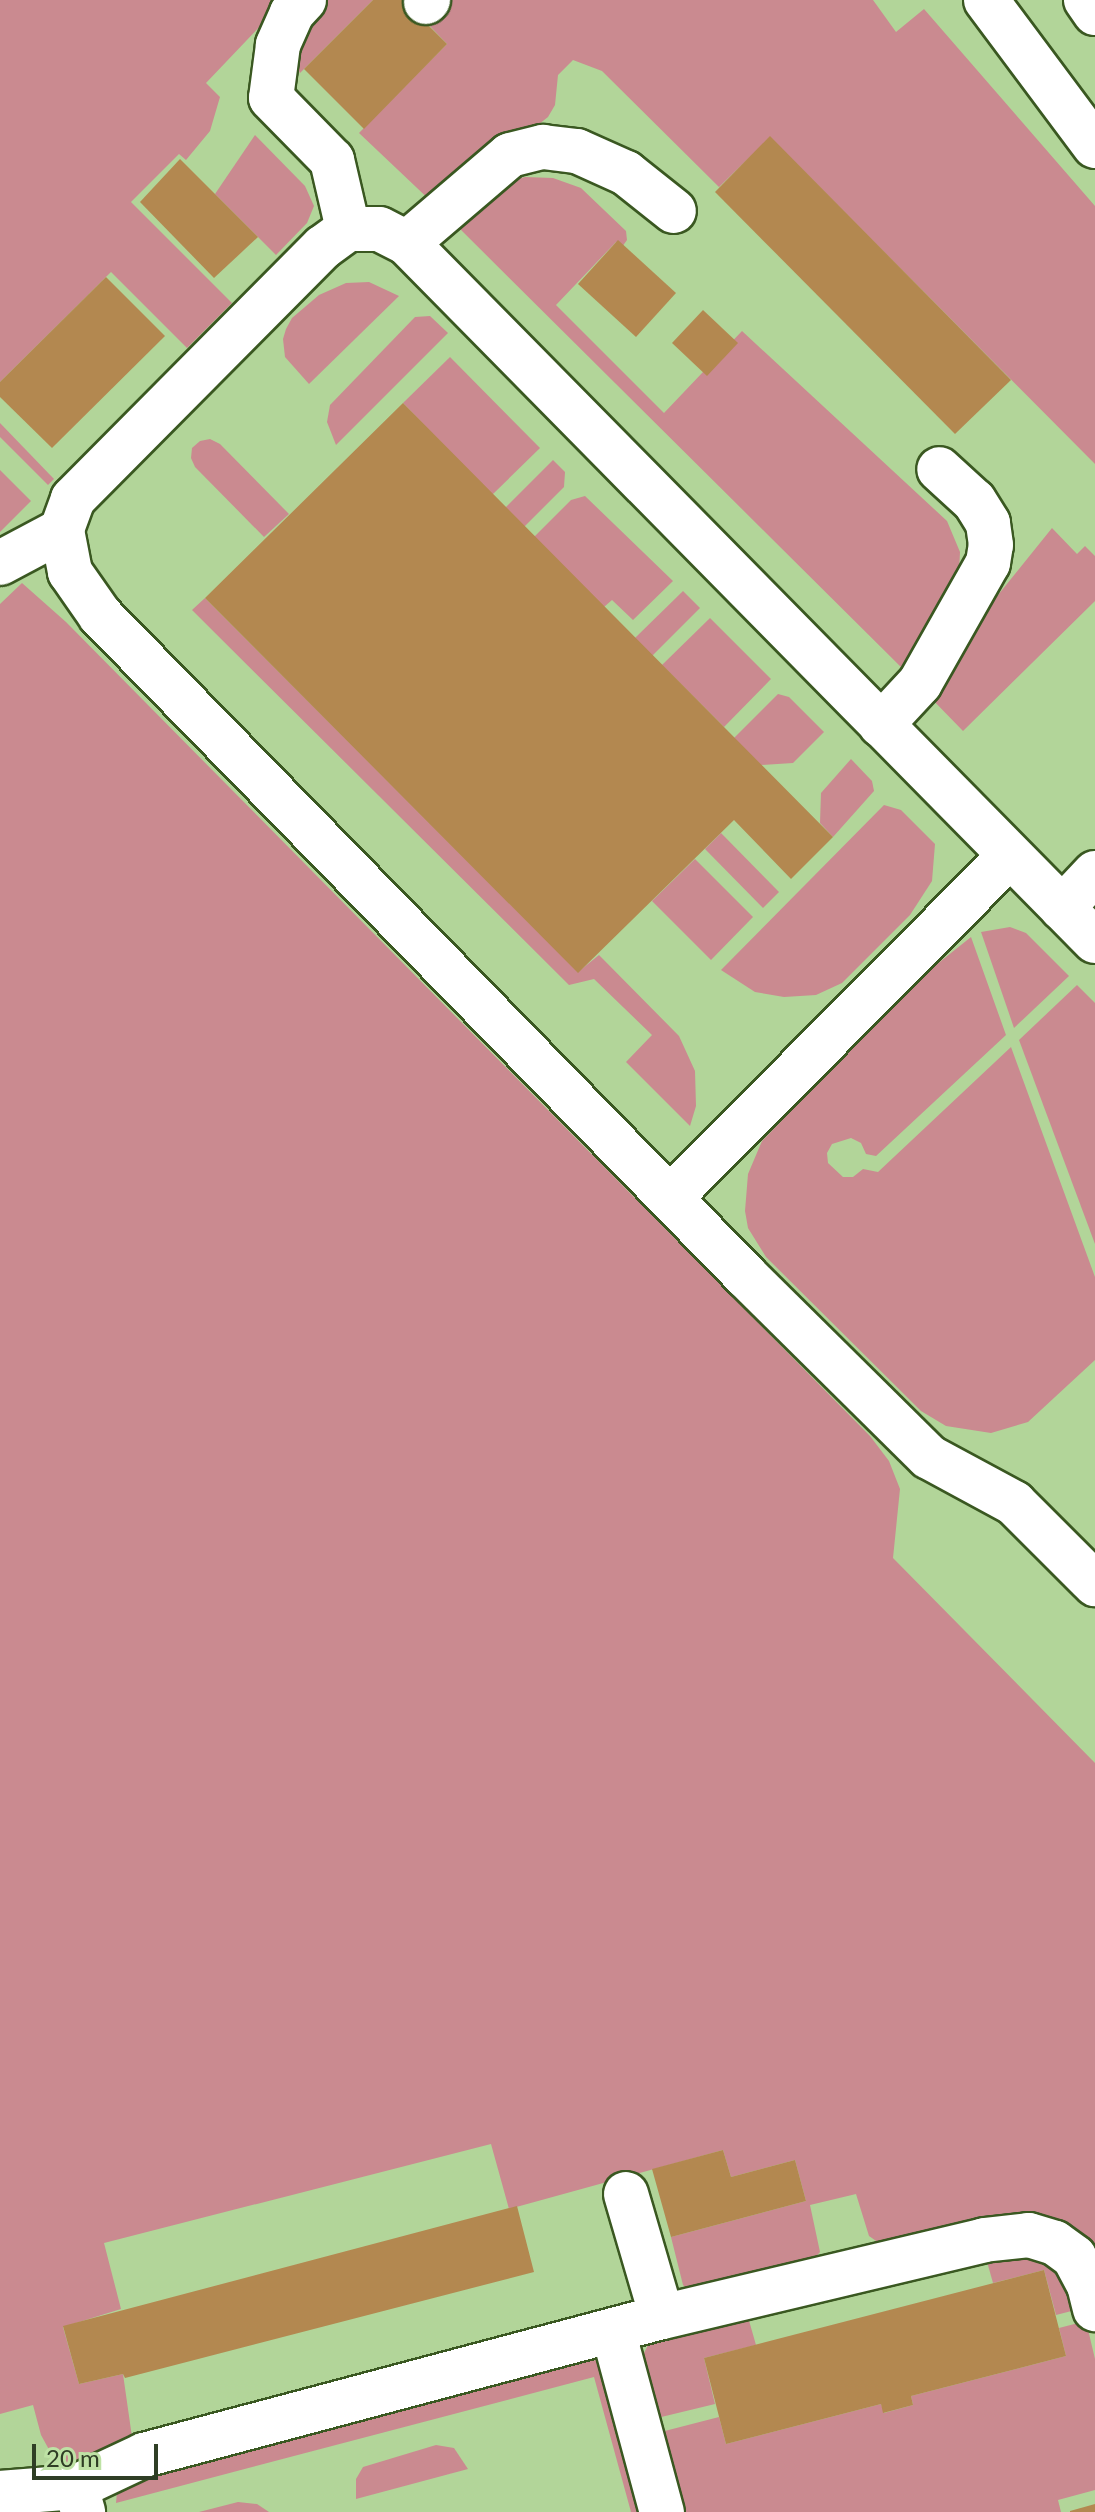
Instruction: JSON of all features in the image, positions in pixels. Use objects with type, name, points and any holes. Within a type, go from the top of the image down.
[{"type":"street","points":[[304,0],[292,13],[278,45],[271,98],[332,160],[348,229]]},
{"type":"street","points":[[986,0],[1095,146]]},
{"type":"street","points":[[1086,0],[1095,13]]},
{"type":"street","points":[[407,243],[510,155],[543,147],[577,151],[626,173],[674,211]]},
{"type":"street","points":[[1095,941],[407,243],[379,229],[348,229],[323,247],[73,499],[62,530],[70,572],[100,615],[657,1186],[929,1457],[1014,1503],[1095,1584]]},
{"type":"street","points":[[881,725],[920,683],[961,615],[990,554],[988,523],[974,501],[939,469]]},
{"type":"street","points":[[0,563],[62,530]]},
{"type":"street","points":[[675,1193],[1010,856]]},
{"type":"street","points":[[1062,908],[1095,873]]},
{"type":"street","points":[[626,2194],[662,2317]]},
{"type":"street","points":[[0,2493],[80,2499],[144,2455],[662,2317],[984,2240],[1029,2235],[1055,2243],[1074,2257],[1089,2285],[1095,2309]]},
{"type":"street","points":[[613,2331],[662,2512]]},
{"type":"shaded area","points":[[0,0],[285,0],[206,83],[220,97],[210,131],[186,160],[179,154],[131,202],[232,303],[187,348],[111,272],[0,382]]},
{"type":"shaded area","points":[[318,0],[373,0],[300,73],[294,61]]},
{"type":"shaded area","points":[[446,0],[873,0],[896,32],[924,9],[1095,206],[1095,464],[770,137],[719,187],[602,71],[573,60],[558,75],[555,105],[548,117],[435,205],[359,133],[447,44],[425,21]]},
{"type":"shaded area","points":[[255,135],[305,186],[314,206],[307,223],[276,255],[215,194]]},
{"type":"shaded area","points":[[525,177],[553,178],[581,188],[626,231],[627,240],[622,247],[616,242],[556,305],[664,413],[742,331],[947,521],[960,552],[959,572],[909,675],[456,225],[510,181]]},
{"type":"shaded area","points":[[369,282],[399,296],[309,384],[285,357],[283,339],[292,318],[319,295],[346,283]]},
{"type":"shaded area","points":[[430,316],[448,333],[336,445],[327,422],[330,405],[415,317]]},
{"type":"shaded area","points":[[450,357],[540,448],[492,495],[403,403]]},
{"type":"shaded area","points":[[0,423],[54,479],[48,485],[0,437]]},
{"type":"shaded area","points":[[210,439],[220,444],[289,514],[264,537],[195,467],[191,458],[192,448],[200,441]]},
{"type":"shaded area","points":[[553,460],[565,472],[564,487],[524,527],[505,508]]},
{"type":"shaded area","points":[[0,470],[31,501],[0,532]]},
{"type":"shaded area","points":[[585,496],[673,581],[633,620],[612,600],[604,607],[534,537],[571,500]]},
{"type":"shaded area","points":[[1052,528],[1077,554],[1085,546],[1095,556],[1095,601],[963,731],[928,695],[931,678]]},
{"type":"shaded area","points":[[22,583],[66,622],[870,1436],[889,1461],[900,1489],[893,1558],[1095,1763],[1095,2270],[1084,2250],[882,2245],[869,2236],[856,2194],[810,2205],[820,2252],[813,2260],[689,2291],[683,2285],[671,2237],[806,2201],[795,2160],[731,2177],[723,2150],[509,2209],[491,2144],[104,2243],[121,2309],[63,2327],[79,2384],[123,2374],[132,2437],[65,2468],[52,2455],[41,2435],[33,2405],[0,2414],[0,604]]},
{"type":"shaded area","points":[[683,591],[700,608],[652,656],[635,638]]},
{"type":"shaded area","points":[[205,598],[578,972],[599,955],[679,1036],[695,1071],[696,1106],[690,1126],[626,1062],[652,1035],[594,979],[569,985],[192,610]]},
{"type":"shaded area","points":[[710,618],[771,679],[724,727],[662,665]]},
{"type":"shaded area","points":[[778,694],[789,697],[824,732],[793,763],[761,765],[734,738]]},
{"type":"shaded area","points":[[851,759],[872,781],[874,791],[833,837],[820,823],[821,793]]},
{"type":"shaded area","points":[[884,805],[901,810],[935,844],[932,881],[910,915],[842,983],[816,995],[784,997],[755,992],[721,970]]},
{"type":"shaded area","points":[[721,833],[779,892],[763,908],[705,849]]},
{"type":"shaded area","points":[[695,859],[753,917],[711,960],[652,901]]},
{"type":"shaded area","points":[[1010,927],[1026,933],[1069,976],[1014,1028],[981,932]]},
{"type":"shaded area","points":[[971,937],[1006,1035],[876,1156],[866,1154],[861,1143],[851,1138],[832,1144],[827,1153],[828,1163],[843,1177],[853,1177],[863,1169],[878,1172],[1011,1047],[1095,1277],[1095,1360],[1028,1422],[991,1433],[946,1426],[921,1411],[766,1257],[748,1228],[745,1211],[748,1174],[762,1141],[921,977]]},
{"type":"shaded area","points":[[1077,985],[1095,1003],[1095,1244],[1019,1040]]},
{"type":"shaded area","points":[[984,2251],[1051,2253],[1083,2308],[1056,2315],[1044,2270],[993,2283]]},
{"type":"shaded area","points":[[746,2310],[756,2345],[704,2358],[715,2404],[653,2419],[642,2357],[648,2345],[660,2335]]},
{"type":"shaded area","points":[[1086,2321],[1095,2359],[1095,2490],[1058,2500],[1061,2512],[677,2512],[657,2433],[719,2417],[726,2444],[881,2404],[884,2413],[913,2405],[911,2396],[1066,2356],[1059,2328]]},
{"type":"shaded area","points":[[585,2359],[600,2361],[649,2512],[631,2512],[594,2377],[116,2503],[117,2492],[125,2481]]},
{"type":"shaded area","points":[[436,2445],[454,2448],[468,2469],[356,2499],[356,2479],[363,2467]]},
{"type":"shaded area","points":[[238,2502],[257,2504],[269,2512],[199,2512]]},
{"type":"building","points":[[373,0],[411,0],[407,4],[447,44],[364,129],[304,69]]},
{"type":"building","points":[[770,136],[1011,380],[955,434],[715,192]]},
{"type":"building","points":[[180,159],[258,237],[214,278],[140,202]]},
{"type":"building","points":[[618,240],[676,293],[636,337],[578,284]]},
{"type":"building","points":[[106,277],[165,336],[52,448],[0,397],[0,382]]},
{"type":"building","points":[[703,310],[738,343],[707,376],[672,343]]},
{"type":"building","points":[[403,403],[833,837],[791,879],[734,820],[578,973],[205,598]]},
{"type":"building","points":[[723,2150],[731,2177],[795,2160],[806,2201],[671,2237],[652,2169]]},
{"type":"building","points":[[517,2206],[534,2272],[125,2378],[123,2374],[79,2384],[63,2326]]},
{"type":"building","points":[[1044,2270],[1066,2356],[911,2396],[913,2405],[883,2413],[881,2404],[726,2444],[704,2358]]},
{"type":"building","points":[[1095,2504],[1095,2512],[1070,2512],[1070,2511]]}]
